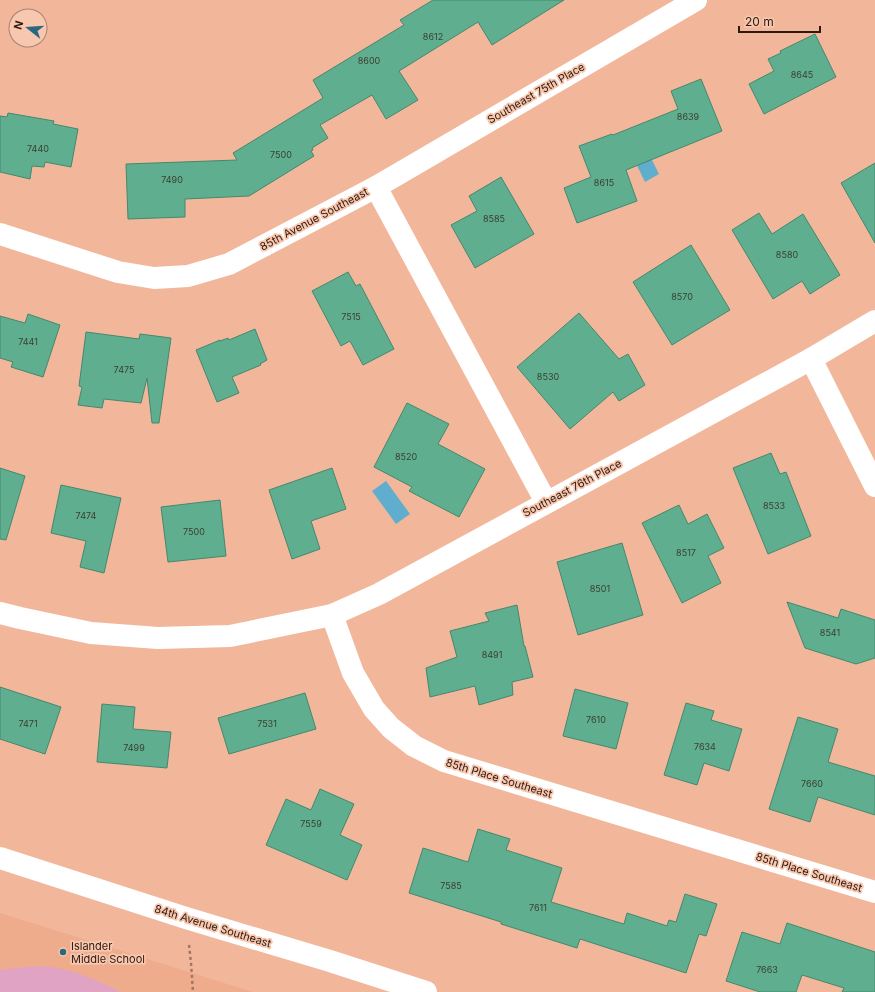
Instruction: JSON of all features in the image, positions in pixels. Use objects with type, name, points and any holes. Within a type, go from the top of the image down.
[{"type":"street","name":"Southeast 75th Place","points":[[376,187],[696,0]]},
{"type":"street","name":"85th Avenue Southeast","points":[[0,234],[118,272],[154,278],[188,276],[229,264],[376,187],[546,502]]},
{"type":"street","name":"Southeast 76th Place","points":[[332,615],[379,594],[811,359],[875,321]]},
{"type":"street","points":[[811,359],[875,486]]},
{"type":"street","points":[[0,613],[91,633],[158,638],[230,636],[332,615]]},
{"type":"street","name":"85th Place Southeast","points":[[332,615],[353,673],[374,709],[391,728],[414,746],[444,762],[875,892]]},
{"type":"street","name":"84th Avenue Southeast","points":[[0,858],[186,918],[426,992]]},
{"type":"path","points":[[186,918],[193,992]]},
{"type":"shaded area","name":"Islander Middle School","points":[[0,913],[253,992],[0,992]]},
{"type":"shaded area","points":[[24,967],[52,967],[70,971],[96,980],[121,992],[0,992],[0,970]]},
{"type":"water","points":[[643,142],[659,174],[645,182],[629,149]]},
{"type":"water","points":[[386,481],[410,514],[396,524],[372,491]]},
{"type":"building","points":[[433,0],[564,0],[492,45],[478,22],[399,71],[418,100],[386,119],[372,95],[320,125],[328,138],[312,148],[313,150],[311,151],[314,156],[249,196],[185,199],[185,217],[128,219],[126,164],[237,160],[233,153],[323,98],[313,80],[404,25],[400,20]]},
{"type":"building","points":[[815,34],[836,77],[764,114],[749,84],[774,71],[768,59],[781,53],[780,51]]},
{"type":"building","points":[[701,79],[722,131],[626,170],[637,201],[577,223],[564,188],[591,177],[579,146],[612,134],[613,135],[678,109],[671,91]]},
{"type":"building","points":[[8,113],[54,121],[53,124],[78,129],[71,167],[45,162],[44,167],[32,166],[30,179],[0,172],[0,116],[7,117]]},
{"type":"building","points":[[875,163],[875,243],[841,183]]},
{"type":"building","points":[[501,177],[534,234],[475,268],[451,225],[477,211],[469,196]]},
{"type":"building","points":[[759,213],[772,234],[803,214],[840,275],[810,294],[802,281],[773,299],[732,230]]},
{"type":"building","points":[[691,245],[730,310],[672,345],[633,282]]},
{"type":"building","points":[[348,272],[356,286],[360,284],[394,349],[363,365],[350,341],[341,346],[312,291]]},
{"type":"building","points":[[579,313],[619,359],[628,354],[645,385],[619,401],[613,392],[570,429],[517,367]]},
{"type":"building","points":[[28,314],[60,325],[43,377],[11,367],[13,362],[0,358],[0,316],[25,323]]},
{"type":"building","points":[[255,329],[267,360],[260,364],[261,365],[232,377],[239,393],[217,402],[196,350],[220,340],[228,338],[229,340]]},
{"type":"building","points":[[86,332],[139,339],[140,334],[171,338],[159,423],[152,423],[147,378],[141,403],[104,399],[102,408],[78,405],[82,387],[79,386]]},
{"type":"building","points":[[407,403],[449,424],[438,444],[485,469],[459,517],[409,491],[412,487],[374,467]]},
{"type":"building","points":[[771,453],[780,474],[786,472],[811,536],[768,554],[733,468]]},
{"type":"building","points":[[0,468],[25,476],[6,540],[0,539]]},
{"type":"building","points":[[332,468],[346,509],[311,521],[320,549],[292,559],[269,490]]},
{"type":"building","points":[[61,485],[121,498],[104,573],[80,567],[86,541],[51,533]]},
{"type":"building","points":[[220,500],[226,556],[168,562],[161,507]]},
{"type":"building","points":[[679,505],[688,524],[707,514],[724,548],[708,556],[721,583],[682,603],[642,523]]},
{"type":"building","points":[[622,543],[643,615],[578,635],[557,562]]},
{"type":"building","points":[[787,602],[838,618],[841,609],[875,620],[875,658],[856,664],[805,648]]},
{"type":"building","points":[[517,605],[524,646],[533,677],[512,682],[513,695],[479,705],[475,686],[430,697],[426,668],[457,657],[450,631],[489,621],[485,613]]},
{"type":"building","points":[[0,687],[61,707],[45,754],[0,739]]},
{"type":"building","points":[[575,689],[628,703],[616,749],[563,736]]},
{"type":"building","points":[[305,693],[316,729],[229,754],[218,718]]},
{"type":"building","points":[[686,703],[714,711],[711,720],[742,729],[729,771],[704,763],[697,785],[664,775]]},
{"type":"building","points":[[102,704],[135,707],[133,729],[171,732],[167,768],[97,762]]},
{"type":"building","points":[[798,717],[838,729],[828,762],[875,776],[875,815],[818,797],[810,822],[769,809]]},
{"type":"building","points":[[320,789],[354,804],[340,835],[362,845],[347,880],[266,845],[286,799],[311,810]]},
{"type":"building","points":[[478,829],[510,839],[506,850],[562,868],[551,902],[624,924],[627,913],[667,926],[669,920],[676,922],[685,894],[717,904],[706,936],[699,934],[686,973],[580,939],[577,948],[409,893],[423,848],[468,862]]},
{"type":"building","points":[[787,923],[875,952],[875,992],[842,992],[844,988],[802,975],[796,992],[760,992],[726,981],[742,932],[780,944]]},
{"type":"place","name":"Islander Middle School","points":[[63,952]]}]
